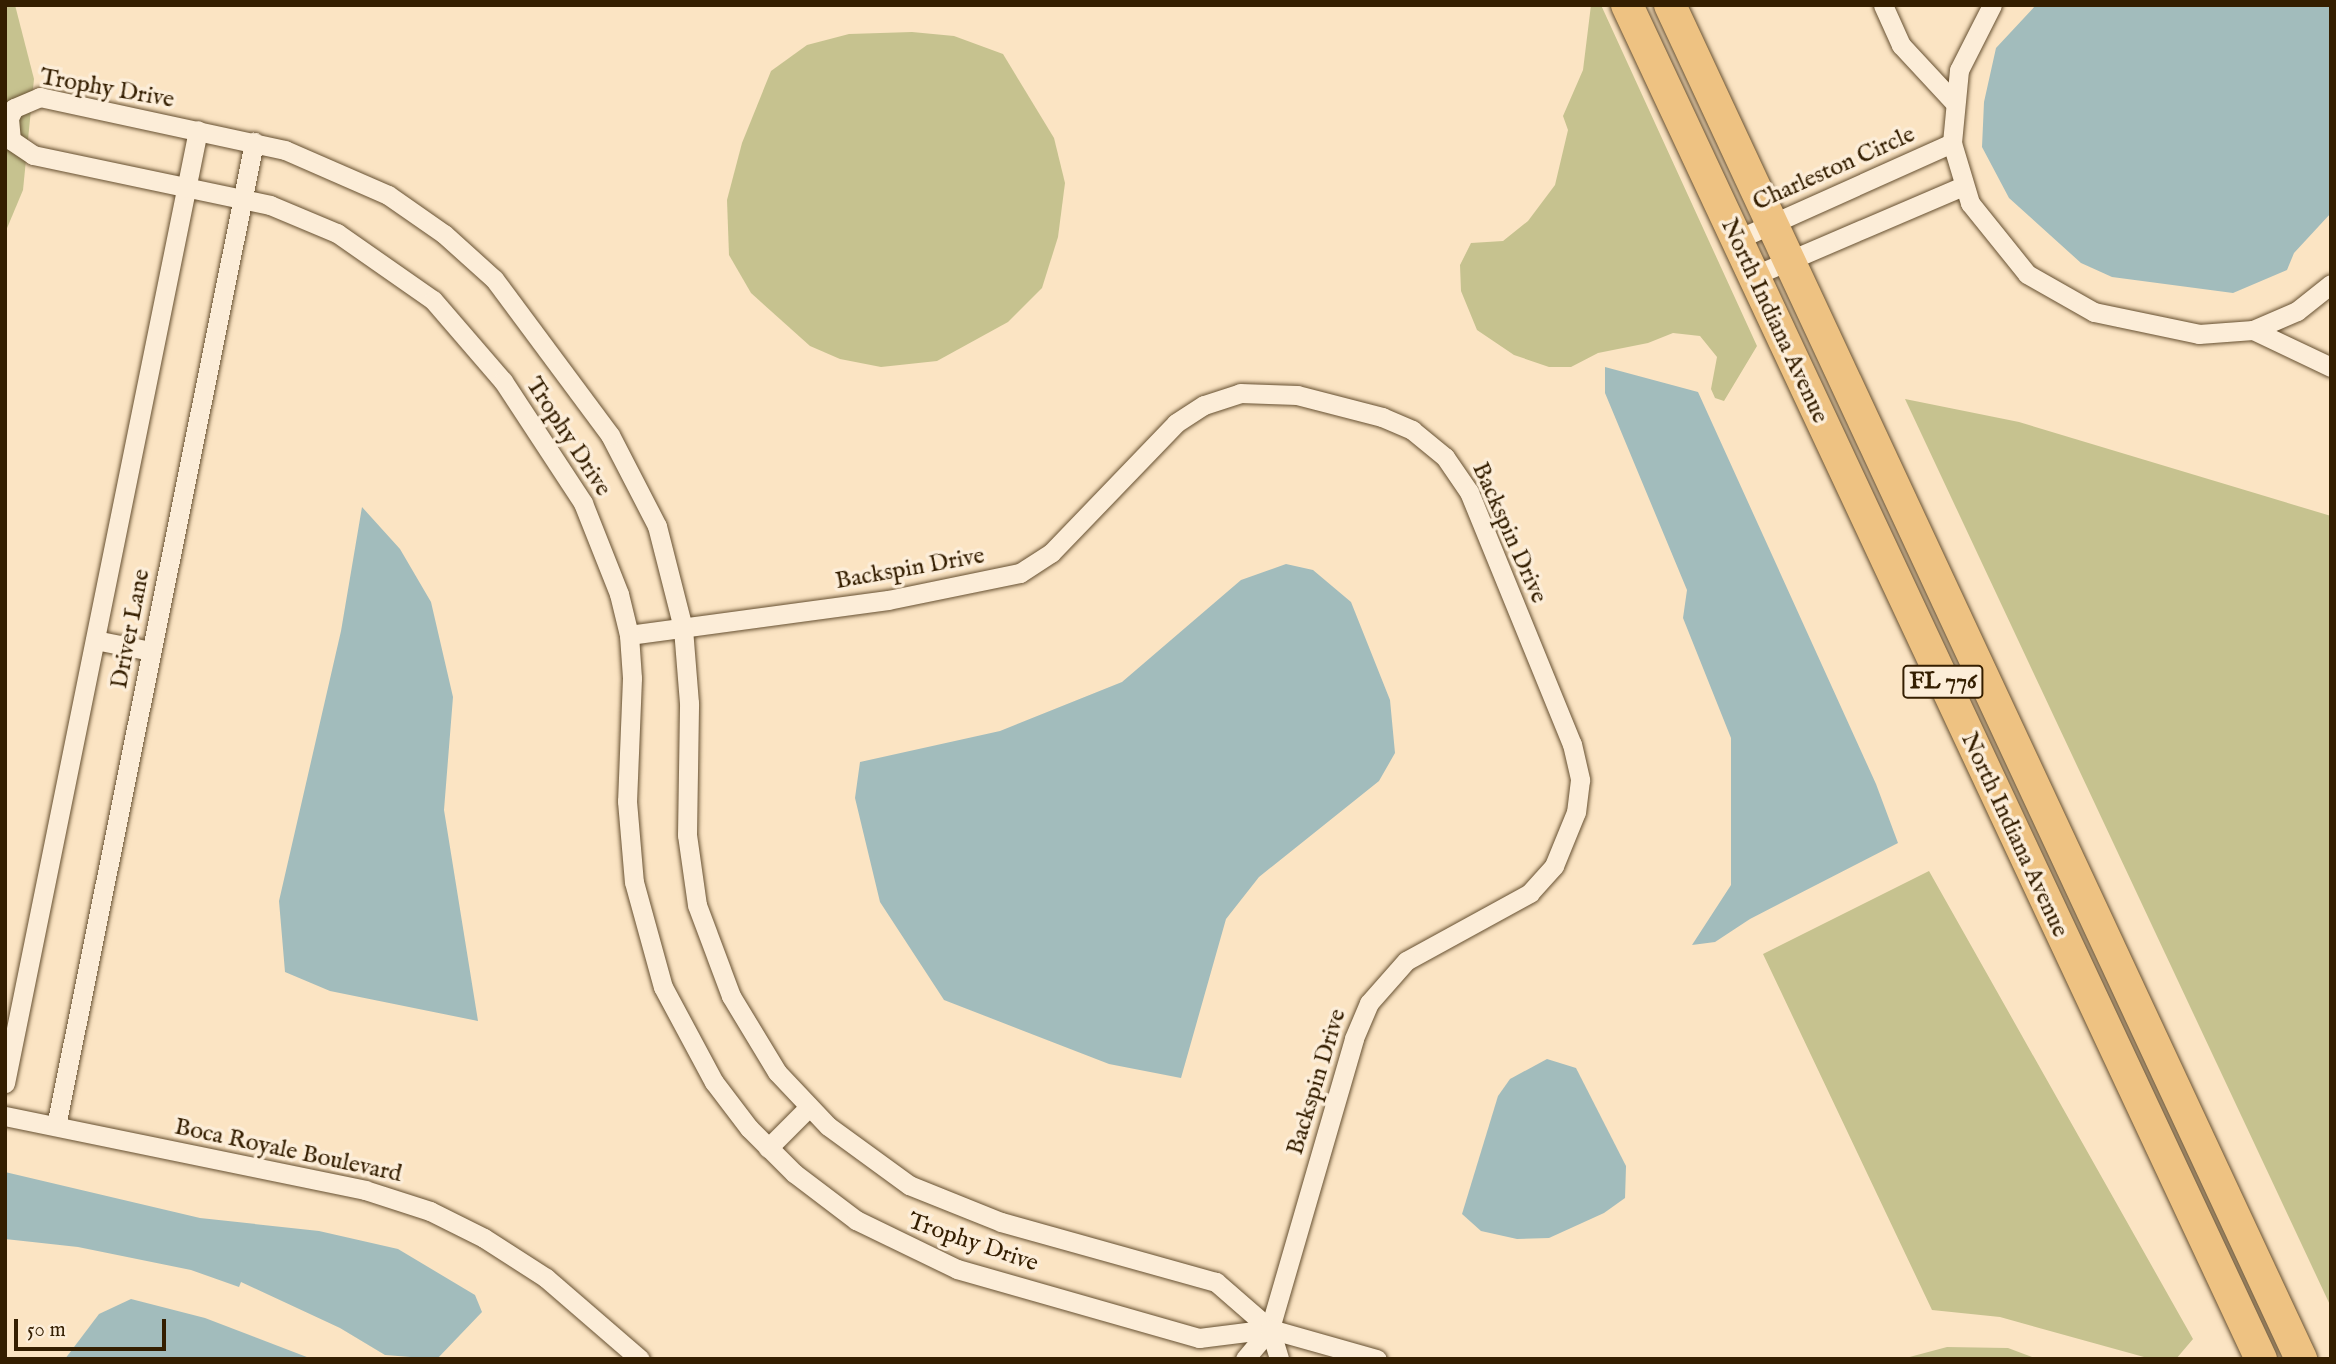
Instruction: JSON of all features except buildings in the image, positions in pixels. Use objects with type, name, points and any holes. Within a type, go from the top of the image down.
[{"type":"main road","name":"North Indiana Avenue","points":[[1626,5],[2261,1359]]},
{"type":"main road","name":"North Indiana Avenue","points":[[1670,5],[2301,1359]]},
{"type":"street","points":[[1883,5],[1901,45],[1953,101]]},
{"type":"street","name":"Charleston Circle","points":[[1992,5],[1970,43],[1953,101],[1952,143],[1963,186],[1979,218],[2007,254],[2027,274],[2071,302],[2169,331],[2253,330],[2297,310],[2331,284]]},
{"type":"street","name":"Trophy Drive","points":[[1270,1329],[1216,1282],[1001,1222],[909,1185],[853,1148],[809,1107],[745,1023],[718,970],[697,905],[687,835],[689,702],[684,628],[664,550],[644,497],[610,435],[518,305],[468,254],[388,195],[321,162],[254,142],[40,97],[22,101],[9,118],[10,140],[33,155],[243,198],[304,218],[362,247],[433,300],[471,339],[583,503],[609,565],[629,635],[628,828],[646,939],[686,1037],[730,1105],[768,1148],[856,1220],[957,1269],[1199,1338],[1270,1329],[1377,1359]]},
{"type":"street","name":"Driver Lane","points":[[5,1083],[198,130]]},
{"type":"street","name":"Driver Lane","points":[[56,1126],[254,142]]},
{"type":"street","name":"Charleston Circle","points":[[1736,240],[1952,143]]},
{"type":"street","points":[[1753,276],[1963,186]]},
{"type":"street","points":[[2253,330],[2331,367]]},
{"type":"street","name":"Backspin Drive","points":[[629,635],[888,600],[1020,573],[1051,553],[1176,423],[1204,405],[1240,393],[1297,395],[1382,417],[1412,429],[1445,457],[1469,492],[1572,744],[1580,780],[1576,812],[1554,866],[1530,892],[1406,961],[1368,1003],[1354,1039],[1270,1329],[1245,1359]]},
{"type":"street","points":[[95,640],[151,652]]},
{"type":"street","points":[[768,1148],[809,1107]]},
{"type":"street","name":"Boca Royale Boulevard","points":[[5,1116],[365,1190],[430,1212],[484,1238],[546,1278],[640,1359]]},
{"type":"street","points":[[1270,1329],[1279,1359]]},
{"type":"shaded area","points":[[5,5],[15,5],[34,79],[23,190],[5,233]]},
{"type":"shaded area","points":[[1591,5],[1601,5],[1757,346],[1724,401],[1715,398],[1711,389],[1717,357],[1700,336],[1673,333],[1648,343],[1598,353],[1571,367],[1549,367],[1514,355],[1477,330],[1461,291],[1460,265],[1471,243],[1503,241],[1528,221],[1555,185],[1568,130],[1563,116],[1583,70]]},
{"type":"shaded area","points":[[912,32],[954,36],[1003,54],[1054,138],[1065,183],[1058,237],[1042,288],[1008,322],[937,361],[881,367],[840,359],[810,346],[751,293],[729,255],[727,200],[742,143],[771,71],[807,45],[849,34]]},
{"type":"shaded area","points":[[1905,399],[2019,422],[2331,516],[2331,1307]]},
{"type":"shaded area","points":[[1929,871],[2193,1339],[2176,1359],[2144,1357],[2000,1317],[1932,1310],[1763,954]]},
{"type":"shaded area","points":[[1947,1347],[2008,1348],[2037,1359],[1902,1359]]},
{"type":"water","points":[[2036,5],[2331,5],[2331,213],[2294,253],[2287,270],[2233,293],[2112,277],[2081,263],[2009,198],[1982,147],[1984,102],[1996,48]]},
{"type":"water","points":[[1605,367],[1698,392],[1876,784],[1898,843],[1750,919],[1715,942],[1692,945],[1731,885],[1731,738],[1683,618],[1687,590],[1605,393]]},
{"type":"water","points":[[362,507],[400,549],[431,602],[453,697],[444,810],[478,1021],[330,991],[285,972],[279,901],[341,631]]},
{"type":"water","points":[[1286,564],[1313,570],[1351,602],[1390,700],[1395,753],[1379,781],[1259,877],[1226,919],[1181,1078],[1109,1064],[944,1000],[880,902],[855,798],[860,762],[1000,731],[1122,682],[1241,580]]},
{"type":"water","points":[[1547,1059],[1576,1068],[1626,1166],[1625,1198],[1604,1213],[1549,1238],[1517,1239],[1481,1231],[1462,1214],[1498,1096],[1510,1079]]},
{"type":"water","points":[[5,1172],[200,1218],[319,1231],[398,1249],[475,1295],[482,1312],[437,1359],[385,1355],[340,1328],[241,1282],[239,1287],[191,1270],[78,1247],[5,1239]]},
{"type":"water","points":[[131,1299],[205,1318],[312,1359],[65,1359],[99,1314]]}]
